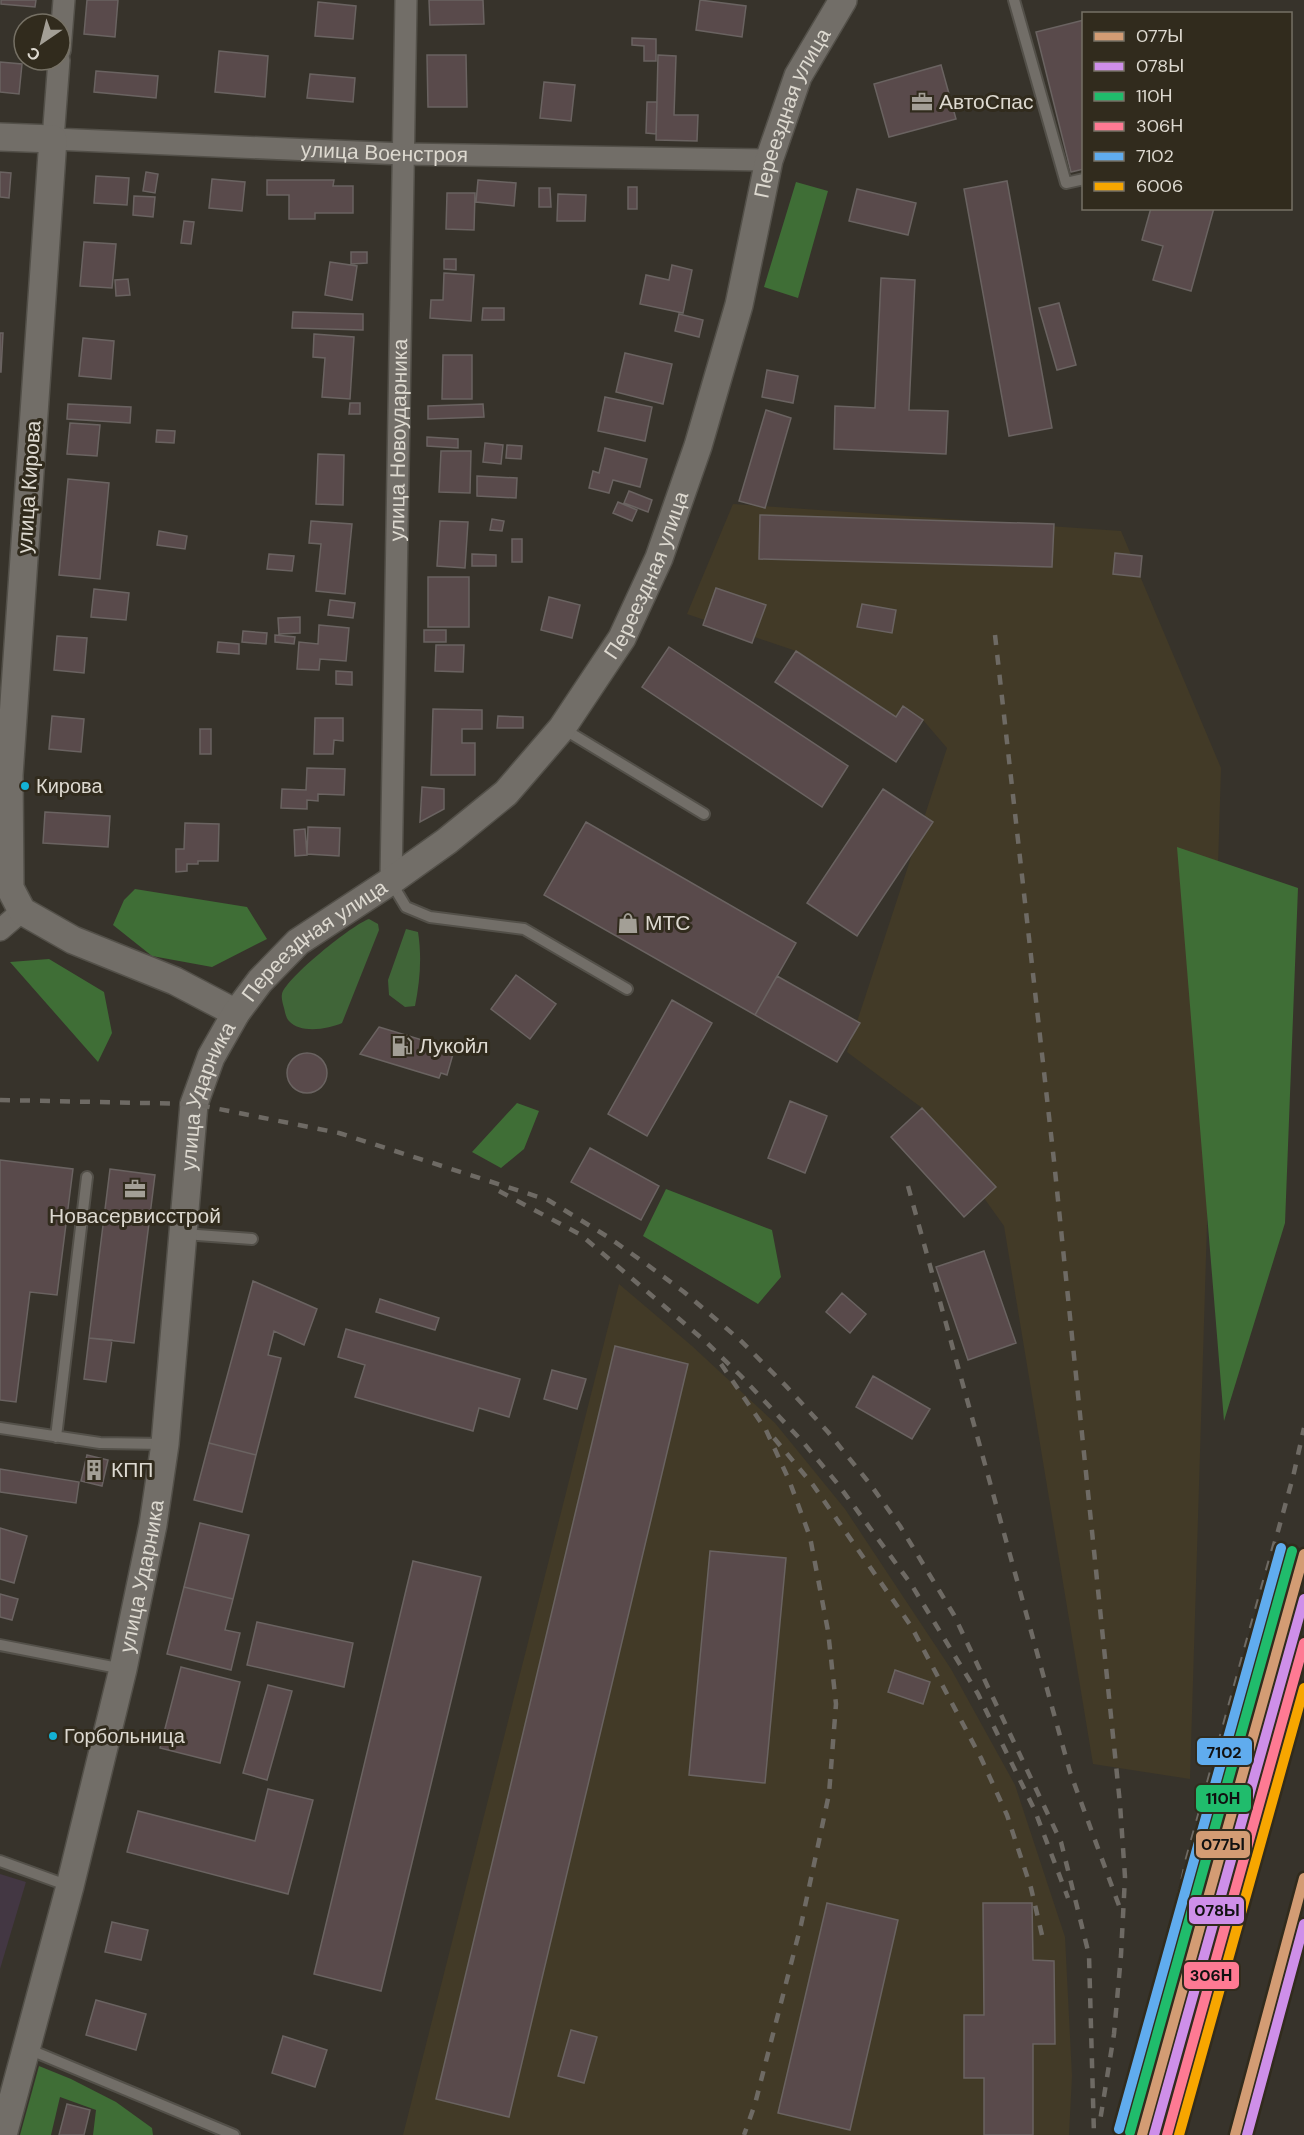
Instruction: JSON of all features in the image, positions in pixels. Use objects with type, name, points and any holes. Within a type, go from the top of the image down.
[{"type":"street","name":"улица Новоударника","points":[[391,881],[406,0]]},
{"type":"street","name":"Переездная улица","points":[[236,1013],[260,981],[298,942],[447,841],[506,793],[562,728],[621,638],[658,558],[698,446],[739,304],[769,160],[798,76],[843,0]]},
{"type":"street","name":"улица Кирова","points":[[22,911],[10,888],[9,775],[58,72]]},
{"type":"street","name":"улица Военстроя","points":[[0,137],[403,154],[769,160]]},
{"type":"street","points":[[0,930],[22,911],[73,940],[175,981],[236,1013]]},
{"type":"street","name":"улица Ударника","points":[[3,2135],[70,1886],[123,1669],[153,1525],[165,1444],[194,1104],[211,1057],[236,1013]]},
{"type":"lane","points":[[1014,0],[1066,183],[1082,179]]},
{"type":"lane","points":[[562,728],[704,814]]},
{"type":"lane","points":[[391,881],[406,907],[430,918],[524,928],[627,989]]},
{"type":"lane","points":[[56,1437],[87,1177]]},
{"type":"lane","points":[[184,1234],[252,1239]]},
{"type":"lane","points":[[0,1428],[100,1443],[165,1444]]},
{"type":"lane","points":[[0,1645],[123,1669]]},
{"type":"lane","points":[[0,1861],[70,1886]]},
{"type":"lane","points":[[27,2049],[234,2135]]},
{"type":"shaded area","points":[[733,504],[1121,531],[1221,768],[1190,1779],[1093,1764],[1004,1226],[984,1198],[996,1187],[922,1108],[847,1052],[947,748],[923,720],[904,707],[896,717],[796,651],[687,614]]},
{"type":"shaded area","points":[[619,1284],[692,1346],[775,1423],[845,1509],[951,1669],[1015,1785],[1065,1937],[1072,2076],[1069,2135],[403,2135]]},
{"type":"shaded area","points":[[0,1874],[26,1882],[0,1969]]},
{"type":"green space","points":[[796,182],[828,191],[798,298],[764,287]]},
{"type":"green space","points":[[1177,847],[1298,888],[1285,1223],[1224,1421]]},
{"type":"green space","points":[[135,889],[247,907],[267,939],[212,967],[152,956],[113,925],[124,900]]},
{"type":"green space","points":[[369,919],[378,924],[379,930],[342,1023],[315,1029],[300,1028],[294,1025],[287,1018],[282,1001],[282,994],[286,986],[321,952]]},
{"type":"green space","points":[[406,929],[418,932],[420,960],[415,1006],[405,1007],[389,995],[388,980]]},
{"type":"green space","points":[[49,959],[104,992],[112,1033],[98,1062],[10,962]]},
{"type":"green space","points":[[517,1103],[539,1111],[524,1149],[501,1168],[472,1152]]},
{"type":"green space","points":[[666,1189],[772,1230],[781,1277],[758,1304],[643,1236]]},
{"type":"green space","points":[[39,2066],[116,2102],[152,2128],[153,2135],[93,2135],[96,2110],[60,2097],[51,2135],[20,2135]]},
{"type":"building","points":[[1,0],[36,0],[35,7],[1,4]]},
{"type":"building","points":[[87,0],[118,0],[115,37],[84,34]]},
{"type":"building","points":[[429,0],[483,0],[484,24],[430,25]]},
{"type":"building","points":[[700,0],[746,6],[742,37],[696,30]]},
{"type":"building","points":[[318,2],[356,6],[353,39],[315,36]]},
{"type":"building","points":[[1082,20],[1082,169],[1071,172],[1036,32]]},
{"type":"building","points":[[632,38],[656,39],[656,61],[644,61],[644,46],[632,45]]},
{"type":"building","points":[[219,51],[268,56],[265,97],[215,92]]},
{"type":"building","points":[[427,55],[466,55],[467,107],[428,107]]},
{"type":"building","points":[[658,55],[676,56],[674,115],[698,115],[697,141],[656,140]]},
{"type":"building","points":[[0,62],[12,63],[12,72],[21,72],[19,94],[0,92]]},
{"type":"building","points":[[941,65],[956,119],[889,137],[874,84]]},
{"type":"building","points":[[96,71],[158,76],[156,98],[94,92]]},
{"type":"building","points":[[310,74],[355,78],[353,102],[307,98]]},
{"type":"building","points":[[544,82],[575,85],[571,121],[540,118]]},
{"type":"building","points":[[647,102],[657,102],[656,134],[646,133]]},
{"type":"building","points":[[0,172],[11,173],[9,198],[0,197]]},
{"type":"building","points":[[146,172],[158,174],[155,193],[143,191]]},
{"type":"building","points":[[96,176],[129,178],[127,205],[94,203]]},
{"type":"building","points":[[212,179],[245,182],[242,211],[209,208]]},
{"type":"building","points":[[267,180],[334,180],[333,186],[353,186],[353,213],[315,213],[315,219],[289,219],[289,195],[267,195]]},
{"type":"building","points":[[478,180],[516,183],[514,206],[476,202]]},
{"type":"building","points":[[1007,181],[1052,428],[1009,436],[964,189]]},
{"type":"building","points":[[628,187],[637,187],[637,209],[628,209]]},
{"type":"building","points":[[539,188],[550,188],[551,207],[539,207]]},
{"type":"building","points":[[857,189],[916,203],[908,235],[849,221]]},
{"type":"building","points":[[447,193],[475,193],[474,230],[446,229]]},
{"type":"building","points":[[558,194],[586,195],[585,221],[557,221]]},
{"type":"building","points":[[134,196],[155,197],[153,217],[133,215]]},
{"type":"building","points":[[1150,210],[1213,210],[1191,291],[1153,280],[1163,246],[1142,240]]},
{"type":"building","points":[[184,221],[194,222],[191,244],[181,243]]},
{"type":"building","points":[[84,242],[116,244],[112,288],[80,286]]},
{"type":"building","points":[[351,252],[367,252],[367,263],[351,264]]},
{"type":"building","points":[[444,259],[456,259],[456,270],[444,269]]},
{"type":"building","points":[[330,262],[357,266],[352,300],[325,295]]},
{"type":"building","points":[[672,265],[692,270],[683,313],[640,304],[646,275],[669,280]]},
{"type":"building","points":[[444,273],[474,275],[471,321],[430,318],[431,300],[443,300]]},
{"type":"building","points":[[881,278],[915,280],[909,410],[948,411],[946,454],[834,449],[835,406],[875,408]]},
{"type":"building","points":[[128,279],[130,295],[116,296],[115,280]]},
{"type":"building","points":[[1059,303],[1076,365],[1057,370],[1039,308]]},
{"type":"building","points":[[483,308],[504,308],[504,320],[482,320]]},
{"type":"building","points":[[293,312],[363,314],[363,330],[292,328]]},
{"type":"building","points":[[679,314],[703,320],[699,337],[675,331]]},
{"type":"building","points":[[0,333],[3,333],[1,372],[0,372]]},
{"type":"building","points":[[314,334],[354,337],[350,399],[322,397],[325,358],[313,357]]},
{"type":"building","points":[[83,338],[114,341],[111,379],[79,376]]},
{"type":"building","points":[[625,353],[672,364],[663,404],[616,392]]},
{"type":"building","points":[[443,355],[472,355],[472,399],[442,399]]},
{"type":"building","points":[[767,370],[798,376],[793,403],[762,397]]},
{"type":"building","points":[[605,397],[652,407],[645,441],[598,431]]},
{"type":"building","points":[[350,403],[360,403],[360,414],[349,414]]},
{"type":"building","points":[[68,404],[131,407],[130,423],[67,419]]},
{"type":"building","points":[[483,404],[484,417],[428,419],[428,406]]},
{"type":"building","points":[[766,410],[791,418],[765,508],[739,501]]},
{"type":"building","points":[[70,423],[100,425],[97,456],[67,454]]},
{"type":"building","points":[[157,430],[175,431],[174,443],[156,442]]},
{"type":"building","points":[[427,437],[458,439],[458,448],[427,446]]},
{"type":"building","points":[[485,443],[503,445],[501,464],[483,462]]},
{"type":"building","points":[[507,445],[522,446],[521,459],[506,458]]},
{"type":"building","points":[[605,448],[647,459],[640,487],[613,480],[609,493],[589,488],[593,471],[599,473]]},
{"type":"building","points":[[441,451],[471,451],[470,493],[439,492]]},
{"type":"building","points":[[318,454],[344,455],[343,505],[316,504]]},
{"type":"building","points":[[477,476],[517,478],[516,498],[477,496]]},
{"type":"building","points":[[68,479],[109,483],[100,579],[59,575]]},
{"type":"building","points":[[629,491],[652,500],[648,512],[624,503]]},
{"type":"building","points":[[618,502],[637,510],[632,521],[613,513]]},
{"type":"building","points":[[760,515],[1054,524],[1052,567],[759,559]]},
{"type":"building","points":[[492,519],[504,521],[502,531],[490,530]]},
{"type":"building","points":[[311,521],[352,524],[345,594],[316,591],[321,544],[309,543]]},
{"type":"building","points":[[440,521],[468,522],[465,568],[437,566]]},
{"type":"building","points":[[159,531],[187,536],[185,549],[157,545]]},
{"type":"building","points":[[512,539],[522,539],[522,562],[512,562]]},
{"type":"building","points":[[1115,553],[1142,556],[1140,577],[1113,574]]},
{"type":"building","points":[[269,554],[294,556],[292,571],[267,569]]},
{"type":"building","points":[[472,554],[496,555],[496,566],[472,566]]},
{"type":"building","points":[[428,577],[469,577],[469,627],[428,627]]},
{"type":"building","points":[[716,588],[766,605],[752,643],[703,625]]},
{"type":"building","points":[[94,589],[129,593],[126,620],[91,617]]},
{"type":"building","points":[[549,597],[580,605],[572,638],[541,630]]},
{"type":"building","points":[[330,600],[355,603],[353,618],[328,615]]},
{"type":"building","points":[[862,604],[896,610],[892,633],[857,627]]},
{"type":"building","points":[[300,617],[300,633],[279,634],[278,618]]},
{"type":"building","points":[[319,625],[349,628],[346,661],[320,659],[319,670],[297,669],[299,642],[318,644]]},
{"type":"building","points":[[424,630],[446,630],[446,642],[424,642]]},
{"type":"building","points":[[243,631],[267,633],[266,644],[242,642]]},
{"type":"building","points":[[275,635],[295,637],[294,644],[275,642]]},
{"type":"building","points":[[57,636],[87,638],[84,673],[54,670]]},
{"type":"building","points":[[218,642],[239,644],[239,654],[217,652]]},
{"type":"building","points":[[436,645],[464,645],[463,672],[435,671]]},
{"type":"building","points":[[669,647],[848,766],[822,807],[642,687]]},
{"type":"building","points":[[796,651],[896,717],[903,706],[923,720],[896,762],[775,682]]},
{"type":"building","points":[[336,671],[352,672],[352,685],[336,684]]},
{"type":"building","points":[[433,709],[482,710],[482,729],[462,729],[462,743],[475,743],[475,775],[431,775]]},
{"type":"building","points":[[52,716],[84,719],[81,752],[49,749]]},
{"type":"building","points":[[498,716],[523,717],[523,728],[497,728]]},
{"type":"building","points":[[315,718],[343,718],[343,741],[334,740],[333,754],[314,754]]},
{"type":"building","points":[[200,729],[211,729],[211,754],[200,754]]},
{"type":"building","points":[[307,768],[345,769],[344,795],[318,794],[318,801],[307,800],[307,809],[281,808],[282,789],[306,790]]},
{"type":"building","points":[[422,787],[444,789],[444,809],[420,822]]},
{"type":"building","points":[[883,789],[933,822],[857,936],[807,903]]},
{"type":"building","points":[[45,812],[110,816],[108,847],[43,843]]},
{"type":"building","points":[[586,822],[796,943],[755,1015],[544,895]]},
{"type":"building","points":[[185,823],[219,824],[218,861],[198,861],[198,864],[187,864],[187,871],[176,872],[176,849],[184,849]]},
{"type":"building","points":[[308,827],[340,828],[339,856],[307,854]]},
{"type":"building","points":[[305,829],[307,855],[295,856],[294,830]]},
{"type":"building","points":[[516,975],[556,1004],[530,1039],[491,1009]]},
{"type":"building","points":[[777,976],[860,1023],[837,1062],[755,1015]]},
{"type":"building","points":[[672,1000],[712,1023],[647,1136],[608,1114]]},
{"type":"building","points":[[379,1027],[442,1046],[441,1050],[453,1054],[447,1075],[441,1073],[439,1078],[360,1054]]},
{"type":"building","points":[[307,1053],[321,1059],[327,1073],[321,1087],[307,1093],[293,1087],[287,1073],[293,1059]]},
{"type":"building","points":[[790,1101],[827,1116],[805,1173],[768,1158]]},
{"type":"building","points":[[922,1108],[996,1187],[964,1217],[891,1137]]},
{"type":"building","points":[[590,1148],[659,1186],[641,1220],[571,1182]]},
{"type":"building","points":[[0,1160],[73,1169],[57,1295],[30,1292],[16,1402],[0,1400]]},
{"type":"building","points":[[110,1169],[155,1175],[134,1343],[89,1338]]},
{"type":"building","points":[[984,1251],[1016,1343],[968,1360],[936,1267]]},
{"type":"building","points":[[253,1281],[317,1309],[304,1345],[274,1331],[268,1355],[281,1358],[256,1455],[209,1443]]},
{"type":"building","points":[[842,1293],[866,1314],[850,1333],[826,1312]]},
{"type":"building","points":[[380,1299],[439,1318],[435,1330],[376,1312]]},
{"type":"building","points":[[346,1329],[520,1379],[509,1417],[479,1408],[473,1431],[355,1397],[365,1365],[338,1357]]},
{"type":"building","points":[[89,1338],[112,1340],[106,1382],[84,1379]]},
{"type":"building","points":[[615,1346],[688,1364],[509,2117],[436,2099]]},
{"type":"building","points":[[552,1370],[586,1379],[577,1409],[544,1399]]},
{"type":"building","points":[[873,1376],[930,1409],[912,1439],[856,1407]]},
{"type":"building","points":[[209,1443],[256,1455],[242,1512],[194,1500]]},
{"type":"building","name":"КПП","points":[[87,1455],[108,1460],[102,1486],[81,1481]]},
{"type":"building","points":[[0,1469],[79,1482],[76,1503],[0,1492]]},
{"type":"building","points":[[200,1523],[249,1535],[233,1599],[184,1587]]},
{"type":"building","points":[[0,1528],[27,1536],[14,1583],[0,1579]]},
{"type":"building","points":[[710,1551],[786,1558],[765,1783],[689,1775]]},
{"type":"building","points":[[413,1561],[481,1577],[381,1991],[314,1974]]},
{"type":"building","points":[[184,1587],[233,1599],[225,1630],[240,1633],[231,1670],[167,1654]]},
{"type":"building","points":[[0,1594],[18,1599],[12,1620],[0,1617]]},
{"type":"building","points":[[257,1622],[353,1643],[344,1687],[247,1665]]},
{"type":"building","points":[[181,1667],[240,1682],[220,1763],[160,1748]]},
{"type":"building","points":[[895,1670],[930,1682],[923,1704],[888,1692]]},
{"type":"building","points":[[268,1685],[292,1691],[267,1780],[243,1773]]},
{"type":"building","points":[[268,1789],[313,1800],[288,1894],[127,1852],[138,1811],[255,1841]]},
{"type":"building","points":[[827,1903],[898,1920],[850,2130],[778,2113]]},
{"type":"building","points":[[983,1903],[1032,1903],[1033,1960],[1054,1961],[1055,2044],[1033,2044],[1033,2135],[984,2135],[984,2078],[964,2078],[964,2015],[984,2015]]},
{"type":"building","points":[[112,1922],[148,1930],[141,1960],[105,1952]]},
{"type":"building","points":[[96,2000],[146,2014],[136,2050],[86,2035]]},
{"type":"building","points":[[571,2030],[597,2037],[584,2083],[558,2076]]},
{"type":"building","points":[[283,2036],[327,2050],[315,2087],[272,2073]]},
{"type":"building","points":[[67,2104],[90,2110],[84,2135],[59,2135]]},
{"type":"railway","points":[[995,635],[1054,1161],[1120,1804],[1125,1877],[1121,1955],[1114,2034],[1100,2121]]},
{"type":"railway","points":[[0,1100],[194,1104],[339,1133],[548,1200],[608,1237],[649,1266],[684,1292],[740,1340],[828,1432],[900,1526],[954,1615],[1061,1842],[1089,1955],[1094,2135]]},
{"type":"railway","points":[[908,1186],[1070,1772],[1121,1911]]},
{"type":"railway","points":[[499,1191],[581,1235],[706,1342],[802,1441],[837,1483],[911,1584],[978,1694],[1035,1811],[1068,1898]]},
{"type":"railway","points":[[721,1364],[766,1430],[789,1480],[810,1537],[828,1631],[836,1704],[829,1794],[801,1925],[755,2104],[744,2135]]},
{"type":"railway","points":[[1136,2135],[1167,1953],[1187,1859],[1293,1477],[1304,1428]]},
{"type":"railway","points":[[774,1438],[813,1485],[911,1626],[981,1758],[1007,1815],[1031,1888],[1042,1935]]},
{"type":"transit line","name":"7102","points":[[1119,2129],[1281,1548]]},
{"type":"transit line","name":"110Н","points":[[1130,2132],[1292,1551]]},
{"type":"transit line","name":"077Ы","points":[[1142,2135],[1304,1554]]},
{"type":"transit line","name":"078Ы","points":[[1154,2135],[1304,1599]]},
{"type":"transit line","name":"306Н","points":[[1167,2135],[1304,1643]]},
{"type":"transit line","name":"6006","points":[[1179,2135],[1304,1688]]},
{"type":"transit line","name":"077Ы","points":[[1235,2135],[1304,1878]]},
{"type":"transit line","name":"078Ы","points":[[1247,2135],[1304,1924]]},
{"type":"place","name":"АвтоСпас","points":[[922,102]]},
{"type":"place","name":"Кирова","points":[[25,786]]},
{"type":"place","name":"МТС","points":[[628,923]]},
{"type":"place","name":"Лукойл","points":[[402,1046]]},
{"type":"place","name":"Новасервисстрой","points":[[135,1189]]},
{"type":"place","name":"КПП","points":[[94,1470]]},
{"type":"place","name":"Горбольница","points":[[53,1736]]}]
